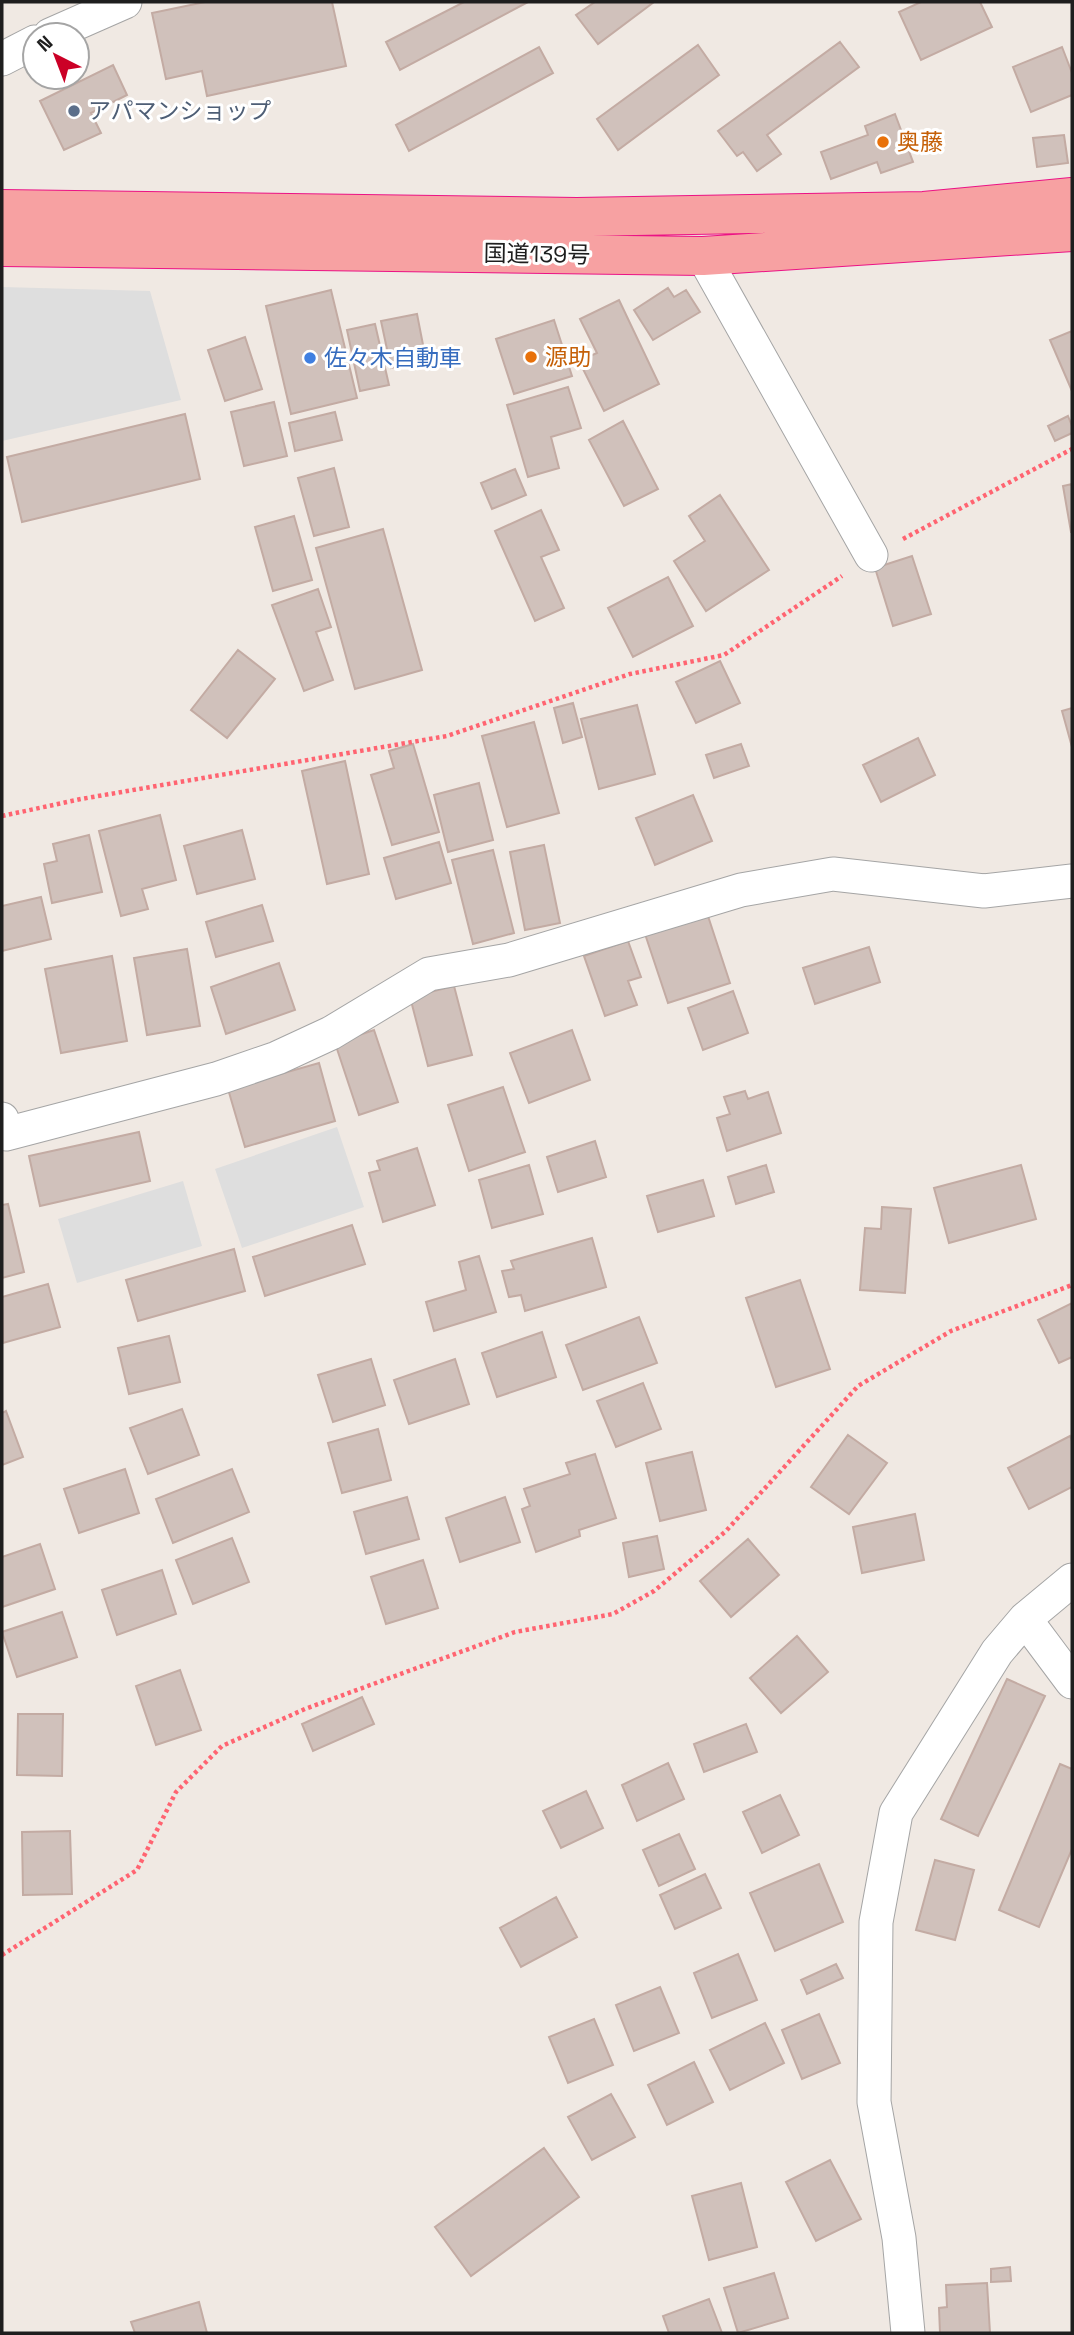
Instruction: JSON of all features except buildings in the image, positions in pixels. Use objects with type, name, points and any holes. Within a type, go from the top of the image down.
[{"type":"highway","name":"国道139号","points":[[2,209],[577,217],[924,211],[1072,197]]},
{"type":"highway","name":"国道139号","points":[[2,247],[703,256],[1072,232]]},
{"type":"street","points":[[82,21],[125,2]]},
{"type":"street","points":[[2,59],[21,49]]},
{"type":"street","points":[[703,256],[871,555]]},
{"type":"street","points":[[2,1119],[6,1134],[216,1079],[277,1059],[331,1033],[429,975],[509,960],[741,890],[833,874],[984,891],[1072,880]]},
{"type":"street","points":[[908,2333],[899,2238],[874,2102],[876,1922],[896,1813],[997,1652],[1025,1619],[1072,1580]]},
{"type":"street","points":[[1025,1619],[1072,1682]]},
{"type":"path","points":[[2,816],[81,799],[447,736],[630,674],[724,655],[824,590],[871,555],[1072,449]]},
{"type":"path","points":[[2,1955],[137,1870],[176,1792],[222,1746],[306,1709],[515,1632],[613,1614],[654,1591],[726,1531],[858,1387],[951,1331],[1072,1285]]},
{"type":"shaded area","points":[[2,287],[150,291],[181,400],[2,441]]},
{"type":"shaded area","points":[[337,1127],[364,1207],[242,1248],[215,1169]]},
{"type":"shaded area","points":[[183,1181],[202,1246],[77,1283],[58,1219]]},
{"type":"place","name":"アパマンショップ","points":[[74,111]]},
{"type":"place","name":"奥藤","points":[[883,142]]},
{"type":"place","name":"源助","points":[[531,357]]},
{"type":"place","name":"佐々木自動車","points":[[310,358]]}]
